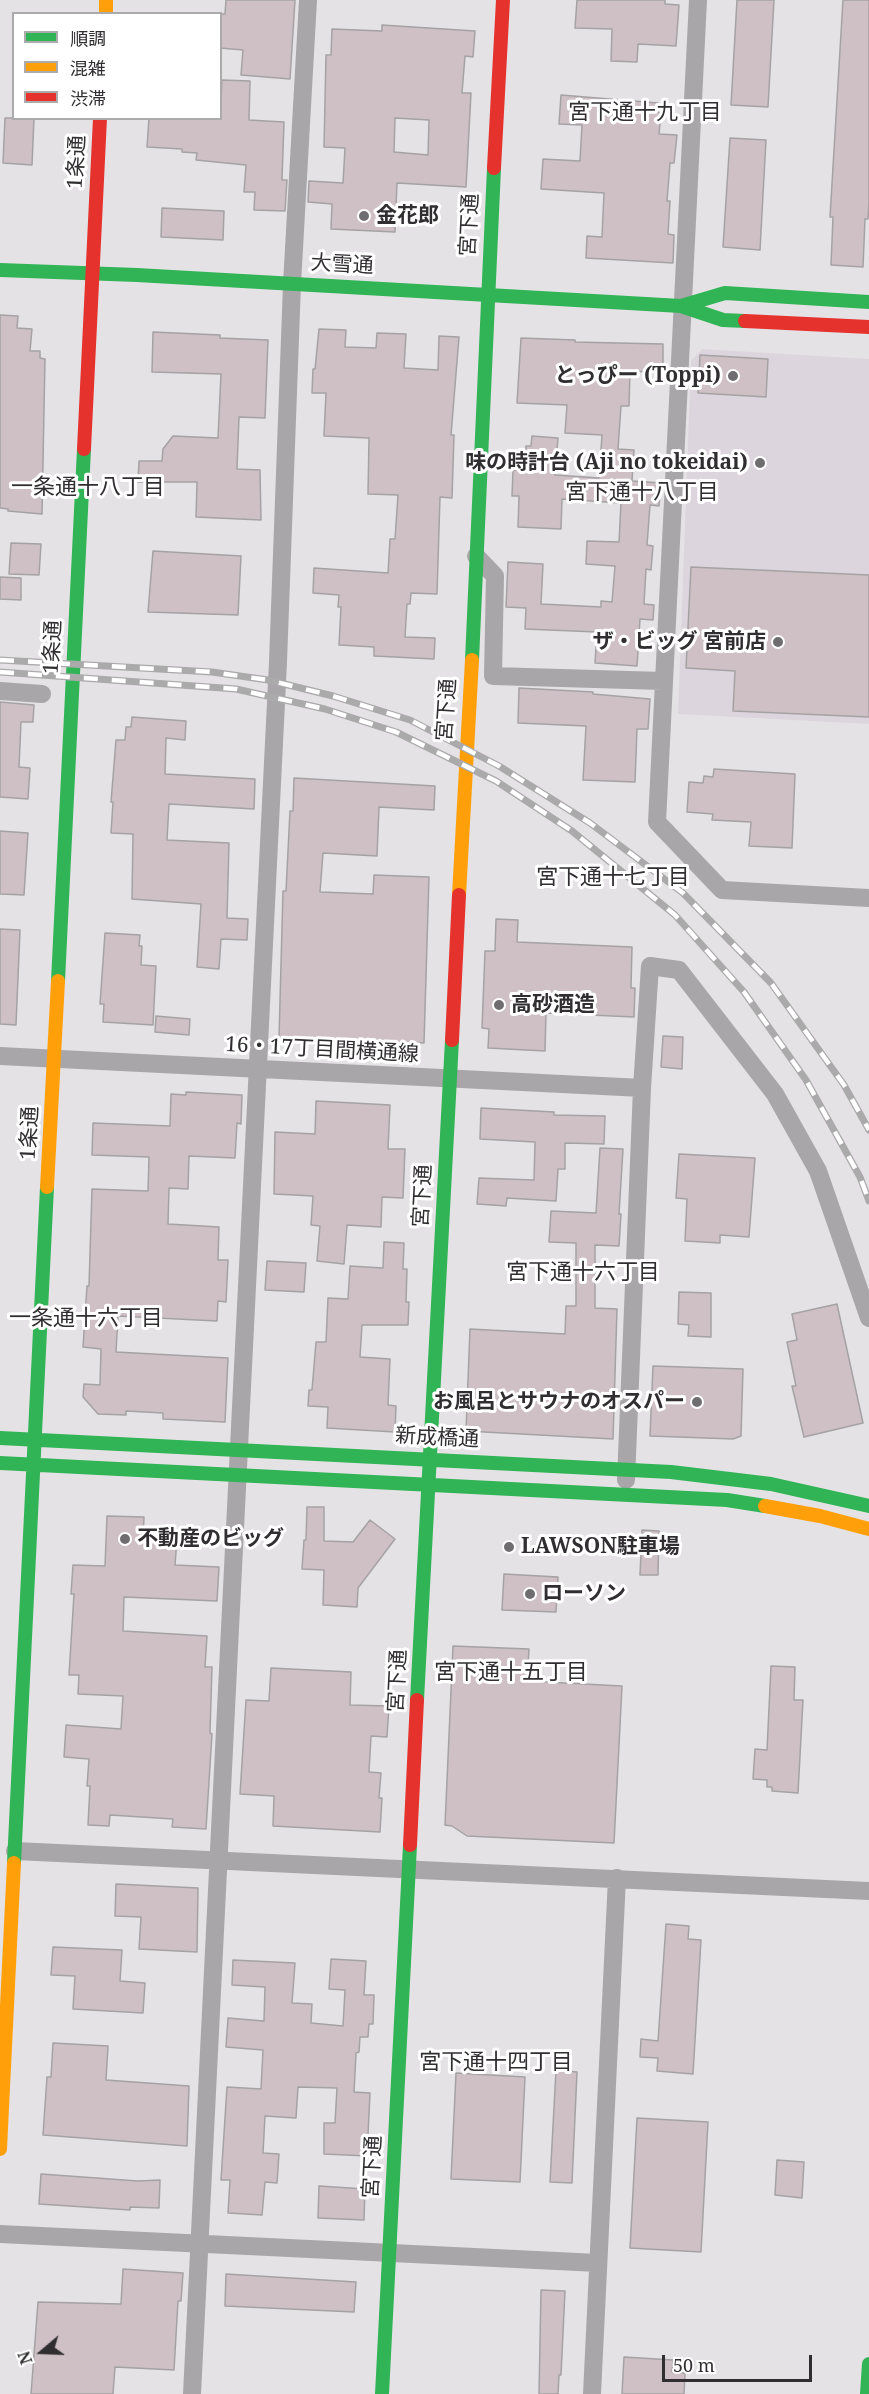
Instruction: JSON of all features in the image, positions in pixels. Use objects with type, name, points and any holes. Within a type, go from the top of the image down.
[{"type":"street","points":[[192,2394],[278,662],[292,284],[309,0]]},
{"type":"street","name":"宮下通","points":[[382,2394],[429,1459],[451,1079],[503,0]]},
{"type":"street","points":[[698,0],[657,822],[722,890],[869,898]]},
{"type":"street","name":"1条通","points":[[0,2149],[100,120]]},
{"type":"street","name":"大雪通","points":[[0,270],[681,306],[723,320],[869,327]]},
{"type":"street","name":"大雪通","points":[[681,306],[725,293],[869,302]]},
{"type":"street","points":[[476,556],[495,576],[493,676],[663,681]]},
{"type":"street","points":[[0,691],[42,694]]},
{"type":"street","points":[[626,1494],[642,1088],[650,966],[678,970],[775,1094],[818,1171],[869,1318]]},
{"type":"street","name":"16・17丁目間横通線","points":[[0,1056],[642,1088]]},
{"type":"street","name":"新成橋通","points":[[0,1438],[627,1468],[749,1481],[826,1494],[869,1506]]},
{"type":"street","points":[[0,1463],[727,1500],[820,1516],[869,1529]]},
{"type":"street","points":[[15,1851],[617,1878],[869,1892]]},
{"type":"street","points":[[592,2394],[617,1878]]},
{"type":"street","points":[[0,2234],[598,2263]]},
{"type":"street","points":[[867,2394],[869,2364]]},
{"type":"shaded area","points":[[702,349],[869,359],[869,724],[678,714],[691,361]]},
{"type":"building","points":[[226,0],[295,0],[290,79],[241,75],[243,50],[222,48],[222,14],[225,14]]},
{"type":"building","points":[[577,0],[665,0],[665,4],[679,5],[676,46],[638,44],[637,62],[611,61],[612,29],[575,28]]},
{"type":"building","points":[[737,0],[774,0],[768,107],[731,105]]},
{"type":"building","points":[[843,0],[869,0],[869,202],[868,219],[865,219],[863,267],[831,265],[833,217],[830,217]]},
{"type":"building","points":[[382,25],[475,31],[473,57],[465,56],[462,93],[471,93],[466,187],[397,183],[395,232],[331,229],[332,204],[308,202],[309,181],[343,183],[345,148],[324,147],[326,55],[331,55],[332,29],[382,31]],"holes":[[[395,118],[429,120],[428,155],[394,152]]]},
{"type":"building","points":[[222,80],[250,81],[249,120],[284,122],[282,180],[287,180],[285,211],[254,210],[255,192],[244,192],[246,165],[196,160],[197,153],[182,152],[182,149],[147,147],[149,120],[222,120]]},
{"type":"building","points":[[561,95],[658,103],[657,112],[661,113],[659,134],[677,135],[674,163],[670,163],[667,201],[670,201],[668,234],[674,235],[673,263],[586,258],[587,236],[602,237],[604,193],[541,189],[543,159],[580,161],[582,125],[559,124]]},
{"type":"building","points":[[5,118],[34,120],[32,165],[3,163]]},
{"type":"building","points":[[730,138],[766,140],[760,250],[723,247]]},
{"type":"building","points":[[162,208],[224,211],[223,240],[161,237]]},
{"type":"building","points":[[0,315],[18,316],[17,328],[32,329],[30,351],[40,351],[40,358],[45,359],[42,514],[8,511],[8,509],[0,508]]},
{"type":"building","points":[[319,329],[346,330],[345,347],[376,348],[377,333],[406,334],[404,368],[438,370],[439,336],[459,337],[451,435],[454,435],[452,498],[440,497],[437,594],[411,593],[410,604],[407,604],[405,637],[435,638],[434,659],[374,656],[374,647],[339,645],[341,607],[338,607],[339,595],[313,593],[314,568],[388,573],[390,539],[395,539],[398,495],[368,494],[369,438],[324,436],[326,393],[312,393]]},
{"type":"building","points":[[153,332],[268,340],[265,418],[239,417],[237,469],[260,470],[261,520],[196,517],[197,482],[138,482],[139,461],[162,461],[163,449],[173,436],[218,438],[221,374],[152,372]]},
{"type":"building","points":[[521,338],[663,344],[663,373],[630,371],[629,406],[621,406],[618,449],[634,450],[632,481],[661,483],[659,506],[650,505],[647,545],[653,546],[651,570],[646,569],[644,604],[654,605],[653,620],[640,619],[637,666],[595,663],[597,632],[525,629],[526,608],[506,607],[508,562],[543,564],[541,604],[601,607],[601,601],[612,602],[615,566],[586,564],[587,541],[619,542],[621,503],[562,499],[561,529],[518,527],[519,496],[512,496],[513,470],[524,471],[526,446],[531,446],[532,436],[558,438],[555,475],[599,478],[602,435],[565,433],[567,405],[517,403]]},
{"type":"building","name":"とっぴー (Toppi)","points":[[700,355],[768,359],[766,397],[698,393]]},
{"type":"building","points":[[11,543],[41,544],[39,575],[9,574]]},
{"type":"building","points":[[153,551],[241,556],[238,615],[148,612]]},
{"type":"building","name":"ザ・ビッグ 宮前店","points":[[691,567],[869,575],[869,717],[733,711],[735,671],[686,668]]},
{"type":"building","points":[[0,577],[21,578],[21,600],[0,599]]},
{"type":"building","points":[[519,688],[593,692],[593,694],[650,699],[648,729],[637,729],[635,782],[583,780],[586,726],[518,723]]},
{"type":"building","points":[[0,702],[34,705],[33,722],[21,722],[19,767],[30,768],[28,799],[0,797]]},
{"type":"building","points":[[132,717],[186,721],[185,740],[166,738],[165,774],[255,779],[254,809],[169,804],[167,840],[229,843],[227,918],[248,919],[247,940],[221,939],[219,969],[197,967],[201,904],[132,899],[133,834],[111,833],[113,802],[111,802],[116,740],[125,740],[126,727],[131,727]]},
{"type":"building","points":[[714,769],[795,774],[792,848],[749,846],[751,822],[712,820],[713,814],[687,812],[689,782],[703,783],[704,776],[713,777]]},
{"type":"building","points":[[294,778],[435,786],[434,810],[379,807],[377,856],[323,853],[320,892],[373,894],[374,875],[429,877],[424,1043],[279,1038],[283,891],[286,891]]},
{"type":"building","points":[[0,831],[28,833],[24,895],[0,894]]},
{"type":"building","points":[[496,919],[518,920],[517,942],[632,947],[631,988],[635,988],[634,1017],[546,1013],[545,1051],[488,1048],[489,1029],[482,1028],[485,951],[495,951]]},
{"type":"building","points":[[0,929],[20,930],[16,1025],[0,1024]]},
{"type":"building","points":[[105,933],[140,935],[141,965],[156,966],[153,1025],[103,1022],[104,1004],[100,1004]]},
{"type":"building","points":[[156,1016],[190,1019],[189,1035],[155,1032]]},
{"type":"building","points":[[663,1036],[683,1037],[682,1069],[661,1067]]},
{"type":"building","points":[[186,1092],[242,1095],[241,1124],[237,1123],[235,1158],[189,1156],[188,1189],[169,1188],[168,1224],[219,1227],[218,1260],[228,1260],[226,1302],[218,1301],[217,1321],[118,1316],[116,1352],[228,1358],[225,1422],[163,1419],[163,1413],[126,1411],[126,1415],[98,1414],[83,1397],[84,1384],[100,1385],[101,1349],[83,1347],[87,1286],[89,1286],[92,1189],[148,1191],[149,1157],[92,1155],[93,1123],[170,1126],[171,1094],[186,1095]]},
{"type":"building","points":[[316,1101],[390,1105],[388,1149],[405,1149],[403,1198],[382,1197],[381,1227],[347,1225],[344,1264],[317,1261],[320,1226],[311,1225],[313,1196],[274,1194],[275,1132],[315,1134]]},
{"type":"building","points":[[481,1108],[554,1112],[554,1115],[605,1116],[604,1144],[565,1143],[565,1169],[558,1169],[556,1201],[507,1198],[506,1206],[477,1204],[479,1178],[534,1180],[535,1142],[480,1139]]},
{"type":"building","points":[[600,1148],[623,1149],[619,1246],[595,1245],[595,1308],[617,1309],[613,1439],[466,1431],[470,1329],[565,1334],[566,1306],[576,1306],[576,1243],[549,1242],[551,1211],[596,1213]]},
{"type":"building","points":[[679,1154],[755,1158],[749,1237],[720,1235],[720,1243],[685,1241],[687,1199],[676,1198]]},
{"type":"building","points":[[384,1242],[404,1243],[403,1269],[407,1269],[408,1325],[362,1325],[360,1357],[390,1359],[388,1405],[396,1406],[395,1432],[327,1428],[328,1407],[308,1406],[309,1390],[312,1390],[316,1342],[326,1342],[328,1298],[348,1299],[350,1266],[383,1268]]},
{"type":"building","points":[[267,1261],[306,1263],[304,1292],[265,1290]]},
{"type":"building","points":[[679,1292],[711,1293],[711,1337],[688,1336],[689,1325],[678,1324]]},
{"type":"building","points":[[837,1304],[863,1423],[804,1437],[792,1386],[796,1386],[787,1342],[797,1340],[792,1314]]},
{"type":"building","name":"お風呂とサウナのオスパー","points":[[653,1366],[743,1369],[741,1436],[733,1439],[650,1436]]},
{"type":"building","points":[[307,1507],[324,1507],[324,1541],[353,1542],[370,1520],[395,1539],[358,1588],[357,1607],[323,1605],[324,1570],[302,1569]]},
{"type":"building","points":[[107,1516],[144,1517],[143,1537],[177,1539],[175,1565],[219,1567],[217,1601],[124,1597],[123,1631],[207,1636],[205,1667],[212,1667],[210,1733],[212,1734],[206,1829],[172,1827],[173,1819],[110,1815],[109,1826],[88,1825],[89,1759],[64,1757],[66,1725],[121,1729],[123,1696],[78,1694],[79,1675],[69,1675],[74,1594],[71,1594],[73,1565],[105,1566]]},
{"type":"building","points":[[642,1530],[659,1531],[658,1575],[640,1575]]},
{"type":"building","name":"ローソン","points":[[504,1574],[558,1577],[556,1612],[502,1610]]},
{"type":"building","points":[[453,1646],[529,1649],[527,1681],[622,1686],[614,1843],[467,1836],[452,1826],[445,1825]]},
{"type":"building","points":[[771,1666],[795,1667],[794,1700],[803,1700],[798,1793],[772,1791],[772,1787],[767,1787],[767,1780],[753,1779],[755,1749],[767,1750]]},
{"type":"building","points":[[271,1668],[351,1672],[350,1705],[389,1706],[387,1737],[371,1736],[369,1772],[381,1773],[380,1832],[273,1826],[274,1796],[240,1794],[246,1700],[269,1701]]},
{"type":"building","points":[[116,1884],[198,1888],[197,1952],[139,1949],[141,1917],[115,1916]]},
{"type":"building","points":[[666,1924],[689,1926],[688,1939],[701,1940],[693,2074],[657,2071],[658,2058],[640,2057],[641,2039],[658,2041]]},
{"type":"building","points":[[53,1947],[122,1950],[120,1981],[145,1983],[143,2013],[73,2009],[75,1976],[51,1975]]},
{"type":"building","points":[[331,1959],[366,1961],[364,1995],[374,1995],[373,2024],[369,2024],[368,2037],[360,2037],[359,2052],[356,2053],[354,2092],[370,2093],[367,2156],[324,2154],[324,2123],[335,2123],[337,2088],[298,2087],[296,2118],[265,2116],[263,2153],[279,2154],[277,2183],[265,2182],[262,2215],[228,2213],[230,2180],[221,2180],[227,2087],[261,2089],[263,2050],[226,2047],[228,2018],[264,2021],[265,1987],[232,1985],[233,1960],[295,1963],[292,2003],[312,2004],[311,2023],[343,2026],[345,1990],[329,1989]]},
{"type":"building","points":[[53,2043],[108,2046],[106,2080],[189,2086],[187,2146],[43,2135],[47,2077],[51,2077]]},
{"type":"building","points":[[556,2070],[577,2072],[572,2183],[550,2182]]},
{"type":"building","points":[[456,2073],[525,2077],[520,2182],[451,2179]]},
{"type":"building","points":[[637,2118],[708,2122],[701,2252],[630,2248]]},
{"type":"building","points":[[777,2160],[804,2162],[802,2198],[775,2195]]},
{"type":"building","points":[[41,2174],[138,2181],[160,2180],[159,2208],[130,2207],[130,2210],[39,2204]]},
{"type":"building","points":[[319,2186],[365,2189],[364,2220],[318,2218]]},
{"type":"building","points":[[123,2269],[183,2273],[181,2301],[178,2301],[174,2370],[115,2367],[113,2394],[31,2394],[38,2302],[121,2304]]},
{"type":"building","points":[[226,2274],[356,2282],[354,2312],[225,2306]]},
{"type":"building","points":[[541,2290],[565,2291],[558,2394],[539,2394]]},
{"type":"building","points":[[624,2357],[673,2360],[672,2372],[685,2373],[684,2394],[622,2394]]},
{"type":"railway","points":[[0,660],[212,672],[268,680],[333,696],[410,720],[499,766],[590,823],[683,893],[771,983],[844,1085],[869,1130]]},
{"type":"railway","points":[[0,672],[236,689],[325,709],[396,732],[496,781],[572,831],[675,915],[744,992],[806,1080],[860,1177],[869,1201]]},
{"type":"traffic: fast","points":[[472,660],[494,168]]},
{"type":"traffic: fast","points":[[0,270],[137,275],[681,306],[723,320],[745,321]]},
{"type":"traffic: fast","points":[[681,306],[725,293],[869,302]]},
{"type":"traffic: fast","points":[[58,981],[84,449]]},
{"type":"traffic: fast","points":[[417,1700],[452,1040]]},
{"type":"traffic: fast","points":[[14,1863],[47,1187]]},
{"type":"traffic: fast","points":[[0,1438],[671,1472],[771,1484],[869,1506]]},
{"type":"traffic: fast","points":[[0,1463],[727,1500],[765,1506]]},
{"type":"traffic: fast","points":[[382,2394],[410,1845]]},
{"type":"traffic: fast","points":[[867,2394],[869,2364]]},
{"type":"traffic: slow","points":[[106,0],[106,12]]},
{"type":"traffic: slow","points":[[459,895],[472,660]]},
{"type":"traffic: slow","points":[[47,1187],[58,981]]},
{"type":"traffic: slow","points":[[765,1506],[820,1516],[869,1529]]},
{"type":"traffic: slow","points":[[0,2149],[14,1863]]},
{"type":"traffic: jam","points":[[494,168],[503,0]]},
{"type":"traffic: jam","points":[[84,449],[100,120]]},
{"type":"traffic: jam","points":[[745,321],[869,327]]},
{"type":"traffic: jam","points":[[452,1040],[459,895]]},
{"type":"traffic: jam","points":[[410,1845],[417,1700]]},
{"type":"place","name":"金花郎","points":[[364,216]]},
{"type":"place","name":"とっぴー (Toppi)","points":[[733,376]]},
{"type":"place","name":"味の時計台 (Aji no tokeidai)","points":[[760,463]]},
{"type":"place","name":"ザ・ビッグ 宮前店","points":[[778,642]]},
{"type":"place","name":"高砂酒造","points":[[499,1005]]},
{"type":"place","name":"お風呂とサウナのオスパー","points":[[697,1402]]},
{"type":"place","name":"不動産のビッグ","points":[[125,1539]]},
{"type":"place","name":"LAWSON駐車場","points":[[509,1547]]},
{"type":"place","name":"ローソン","points":[[530,1594]]},
{"type":"district","name":"宮下通十九丁目","points":[[645,113]]},
{"type":"district","name":"一条通十八丁目","points":[[88,488]]},
{"type":"district","name":"宮下通十八丁目","points":[[642,493]]},
{"type":"district","name":"宮下通十七丁目","points":[[613,878]]},
{"type":"district","name":"宮下通十六丁目","points":[[583,1273]]},
{"type":"district","name":"一条通十六丁目","points":[[86,1319]]},
{"type":"district","name":"宮下通十五丁目","points":[[511,1673]]},
{"type":"district","name":"宮下通十四丁目","points":[[496,2063]]}]
